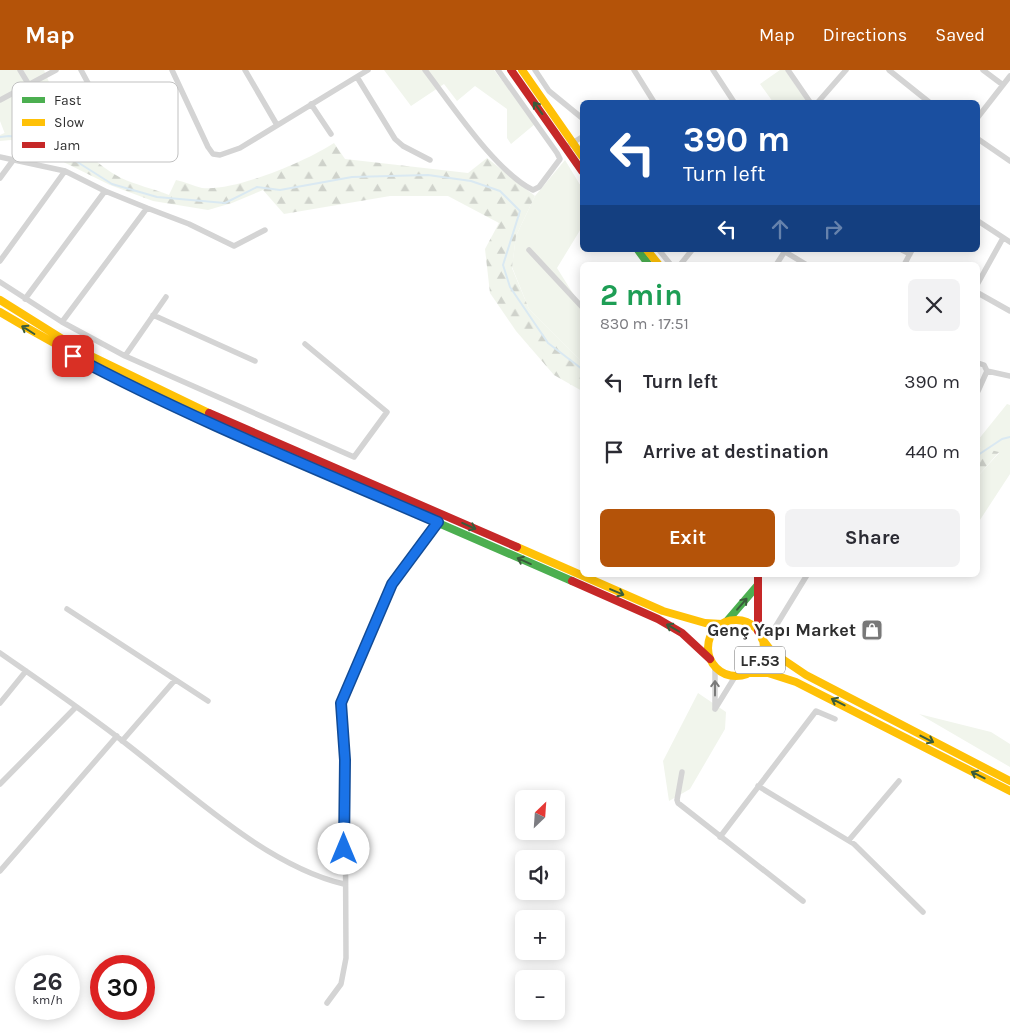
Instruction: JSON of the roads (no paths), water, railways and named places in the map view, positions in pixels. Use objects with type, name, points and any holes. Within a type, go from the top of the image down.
[{"type":"main road","points":[[511,70],[570,145],[580,154]]},
{"type":"main road","points":[[522,70],[570,145],[580,167]]},
{"type":"main road","points":[[649,252],[657,262]]},
{"type":"main road","name":"LF.53","points":[[0,299],[30,322],[110,365],[177,397],[580,575]]},
{"type":"main road","name":"LF.53","points":[[0,312],[61,349],[134,387],[257,444],[658,619],[682,633],[710,658]]},
{"type":"main road","name":"LF.53","points":[[584,577],[686,619],[724,623],[744,621],[760,635],[772,652],[792,668],[1010,781]]},
{"type":"main road","points":[[758,577],[760,635]]},
{"type":"main road","points":[[724,623],[757,586]]},
{"type":"main road","name":"LF.53","points":[[724,623],[711,635],[708,651],[715,666],[729,675],[768,673],[796,682],[1010,791]]},
{"type":"main road","name":"LF.53","points":[[747,673],[757,666],[762,657],[760,635]]},
{"type":"street","points":[[20,70],[26,82]]},
{"type":"street","points":[[34,82],[56,70]]},
{"type":"street","points":[[81,70],[87,82]]},
{"type":"street","points":[[172,70],[178,82]]},
{"type":"street","points":[[244,70],[277,125]]},
{"type":"street","points":[[178,83],[208,147],[214,154],[220,155],[240,148],[368,70]]},
{"type":"street","points":[[425,70],[480,140],[507,170],[533,190],[539,187],[560,159],[498,70]]},
{"type":"street","points":[[535,70],[549,91],[580,116]]},
{"type":"street","points":[[634,70],[653,100]]},
{"type":"street","points":[[713,70],[733,100]]},
{"type":"street","points":[[788,70],[809,100]]},
{"type":"street","points":[[820,100],[846,70]]},
{"type":"street","points":[[889,70],[926,100]]},
{"type":"street","points":[[984,70],[1003,85]]},
{"type":"street","points":[[980,114],[1010,76]]},
{"type":"street","points":[[357,77],[395,138],[403,146],[430,160]]},
{"type":"street","points":[[0,100],[12,94]]},
{"type":"street","points":[[311,104],[331,134]]},
{"type":"street","points":[[570,145],[580,138]]},
{"type":"street","points":[[980,140],[1010,161]]},
{"type":"street","points":[[0,178],[12,162]]},
{"type":"street","points":[[27,162],[65,171],[105,191],[189,224],[234,246],[265,230]]},
{"type":"street","points":[[0,261],[65,171]]},
{"type":"street","points":[[25,299],[105,191]]},
{"type":"street","points":[[62,322],[147,208]]},
{"type":"street","points":[[980,222],[1010,242]]},
{"type":"street","points":[[980,279],[1003,238]]},
{"type":"street","points":[[529,250],[580,305]]},
{"type":"street","points":[[661,252],[669,262]]},
{"type":"street","points":[[682,262],[690,252]]},
{"type":"street","points":[[786,252],[802,262]]},
{"type":"street","points":[[0,282],[62,322],[125,356],[354,457],[387,412],[305,344]]},
{"type":"street","points":[[980,294],[1010,311]]},
{"type":"street","points":[[125,356],[166,297]]},
{"type":"street","points":[[153,316],[255,361]]},
{"type":"street","points":[[980,364],[987,371],[1010,376]]},
{"type":"street","points":[[980,387],[987,371]]},
{"type":"street","points":[[327,1003],[341,984],[346,958],[344,884],[345,760],[341,703],[392,584],[438,522]]},
{"type":"street","points":[[771,634],[806,577]]},
{"type":"street","points":[[66,609],[208,701]]},
{"type":"street","points":[[0,653],[117,736],[260,846],[326,880],[344,884]]},
{"type":"street","points":[[715,666],[715,709],[736,676]]},
{"type":"street","points":[[0,703],[26,671]]},
{"type":"street","points":[[122,741],[175,680]]},
{"type":"street","points":[[0,784],[76,708]]},
{"type":"street","points":[[720,837],[816,711],[834,719]]},
{"type":"street","points":[[0,871],[117,736]]},
{"type":"street","points":[[682,772],[678,803],[803,901]]},
{"type":"street","points":[[849,840],[899,781]]},
{"type":"street","points":[[758,786],[849,840],[923,912]]},
{"type":"waterway","points":[[0,137],[12,136]]},
{"type":"waterway","points":[[77,162],[112,184],[157,197],[225,203],[257,187],[280,190],[352,177],[428,175],[471,181],[500,191],[520,211],[503,265],[510,287],[548,343],[580,367]]},
{"type":"waterway","points":[[980,454],[1002,439],[1010,437]]},
{"type":"place","name":"Genç Yapı Market","points":[[872,630]]}]
